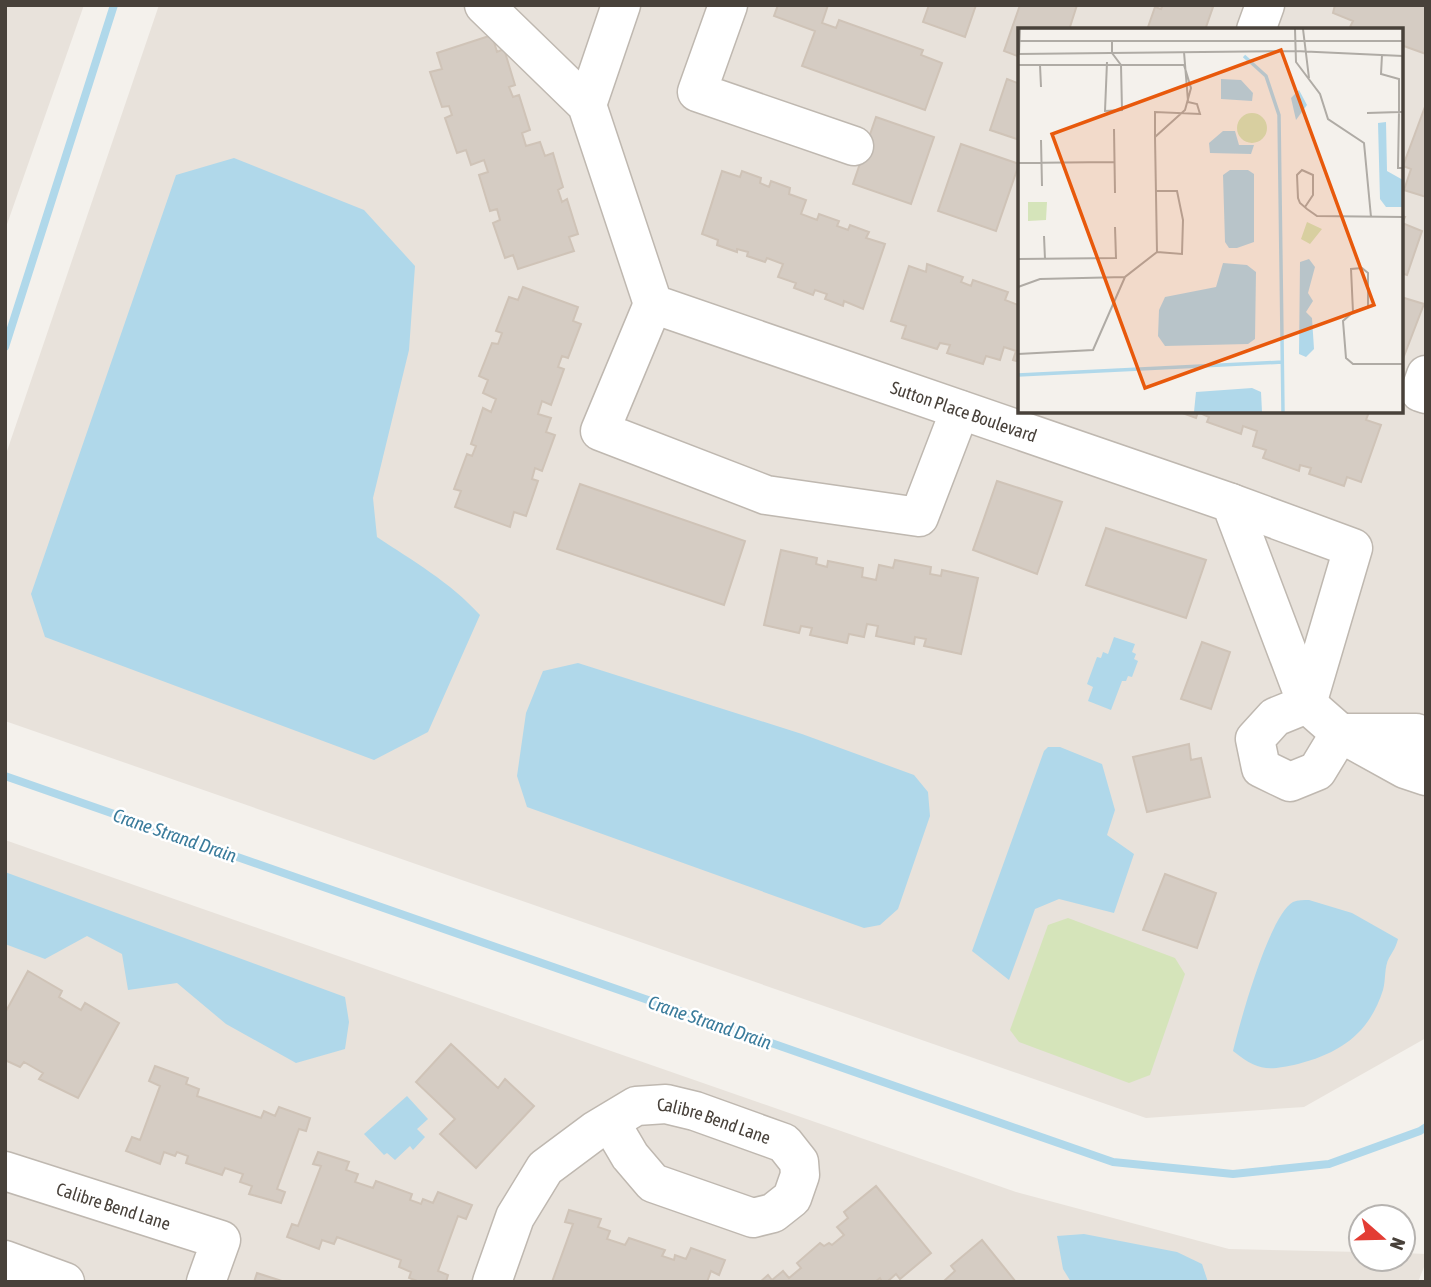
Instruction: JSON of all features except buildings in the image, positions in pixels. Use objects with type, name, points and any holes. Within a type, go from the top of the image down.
[{"type":"lane","points":[[484,5],[587,105],[653,304],[600,431],[766,495],[919,517],[960,410]]},
{"type":"lane","points":[[587,105],[621,5]]},
{"type":"lane","points":[[727,5],[697,92],[854,146]]},
{"type":"lane","points":[[1257,28],[1265,5]]},
{"type":"lane","name":"Sutton Place Boulevard","points":[[653,304],[1231,503],[1353,548],[1307,704]]},
{"type":"lane","points":[[1426,374],[1420,392],[1426,394]]},
{"type":"lane","points":[[1231,503],[1307,704],[1340,733],[1405,769],[1426,776]]},
{"type":"lane","points":[[1307,704],[1275,717],[1255,740],[1261,768],[1290,782],[1317,771],[1340,733]]},
{"type":"lane","points":[[1340,733],[1416,733],[1426,737]]},
{"type":"lane","points":[[492,1282],[515,1217],[545,1168],[610,1122]]},
{"type":"lane","name":"Calibre Bend Lane","points":[[5,1171],[221,1240],[206,1282]]},
{"type":"lane","points":[[5,1260],[65,1282]]},
{"type":"shaded area","points":[[5,5],[84,5],[5,230]]},
{"type":"shaded area","points":[[159,5],[1426,5],[1426,1038],[1304,1107],[1146,1118],[5,721],[5,457]]},
{"type":"shaded area","points":[[5,840],[1016,1192],[1229,1249],[1347,1252],[1347,1273],[1417,1273],[1417,1254],[1426,1254],[1426,1262],[1418,1282],[5,1282]]},
{"type":"green space","points":[[1068,918],[1175,958],[1185,974],[1150,1075],[1129,1083],[1019,1042],[1010,1030],[1048,925]]},
{"type":"water","points":[[234,158],[364,210],[415,266],[409,350],[373,498],[377,537],[444,582],[480,615],[428,732],[374,760],[45,637],[31,594],[176,175]]},
{"type":"water","points":[[1114,637],[1135,644],[1132,652],[1136,654],[1134,659],[1138,661],[1132,677],[1128,676],[1126,681],[1122,681],[1111,710],[1088,701],[1093,687],[1087,684],[1097,657],[1101,658],[1103,652],[1108,654]]},
{"type":"water","points":[[578,663],[802,734],[914,775],[928,792],[930,816],[898,909],[880,925],[864,928],[527,807],[517,776],[526,713],[543,671]]},
{"type":"water","points":[[1048,747],[1060,747],[1102,764],[1115,810],[1107,835],[1134,854],[1114,913],[1059,899],[1035,909],[1009,980],[972,951],[1044,751]]},
{"type":"water","points":[[5,872],[345,997],[349,1022],[345,1049],[296,1063],[226,1024],[177,983],[128,990],[122,954],[87,936],[45,959],[5,944]]},
{"type":"water","points":[[1309,900],[1352,913],[1398,939],[1387,962],[1383,990],[1370,1019],[1340,1047],[1298,1064],[1278,1068],[1256,1066],[1233,1051],[1249,995],[1265,948],[1284,911],[1293,902]]},
{"type":"water","points":[[407,1096],[428,1119],[417,1129],[425,1137],[413,1150],[410,1146],[395,1160],[387,1153],[384,1155],[364,1134]]},
{"type":"water","points":[[1084,1234],[1177,1252],[1202,1264],[1208,1282],[1071,1282],[1063,1269],[1057,1236]]},
{"type":"waterway","points":[[5,347],[114,5]]},
{"type":"waterway","name":"Crane Strand Drain","points":[[5,776],[1113,1162],[1233,1174],[1329,1164],[1426,1127]]}]
